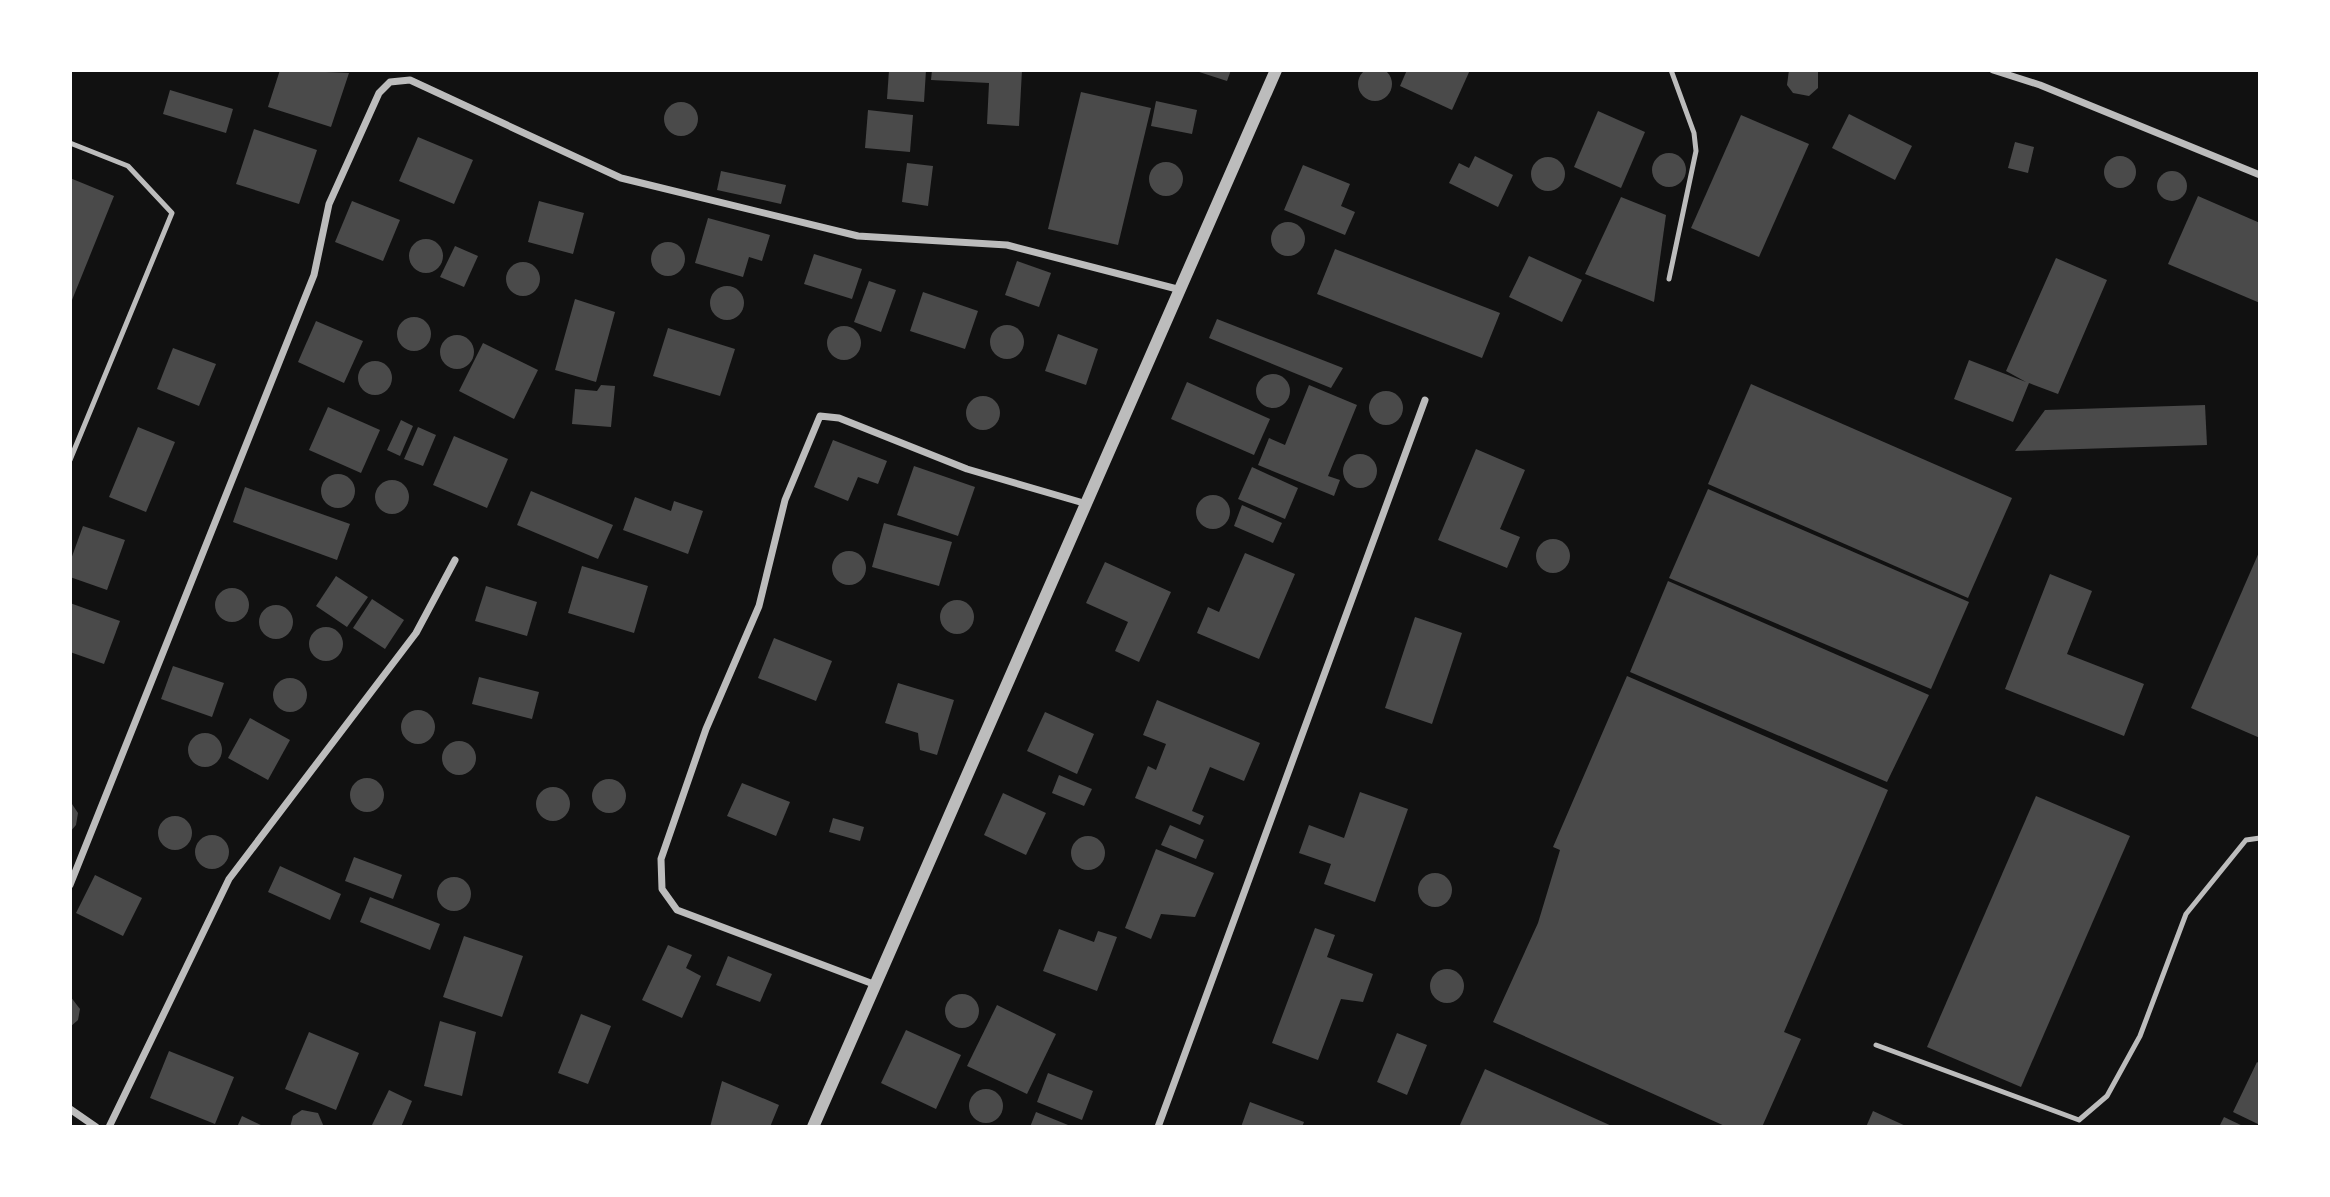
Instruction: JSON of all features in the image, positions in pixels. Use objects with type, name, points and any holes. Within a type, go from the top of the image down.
[{"type":"street","points":[[813,1127],[1276,70]]},
{"type":"street","points":[[1993,70],[2040,85],[2260,175]]},
{"type":"street","points":[[70,886],[314,275],[329,204],[379,93],[390,82],[410,80],[621,178],[858,236],[1007,245],[1181,290]]},
{"type":"street","points":[[1158,1127],[1425,400]]},
{"type":"street","points":[[876,985],[677,909],[662,889],[661,859],[706,729],[759,606],[785,500],[820,416],[839,418],[967,469],[1088,504]]},
{"type":"street","points":[[109,1127],[229,879],[416,633],[455,560]]},
{"type":"street","points":[[70,1109],[96,1127]]},
{"type":"lane","points":[[1670,279],[1696,151],[1694,133],[1671,70]]},
{"type":"lane","points":[[70,143],[128,166],[172,213],[70,460]]},
{"type":"lane","points":[[1876,1045],[2079,1120],[2107,1096],[2140,1036],[2186,914],[2246,840],[2260,838]]},
{"type":"building","points":[[1375,67],[1387,72],[1392,84],[1387,96],[1375,101],[1363,96],[1358,84],[1363,72]]},
{"type":"building","points":[[280,70],[349,73],[331,127],[268,107]]},
{"type":"building","points":[[889,70],[926,70],[924,102],[887,99]]},
{"type":"building","points":[[932,70],[1022,70],[1019,126],[987,124],[989,83],[931,80]]},
{"type":"building","points":[[1193,70],[1231,70],[1227,81]]},
{"type":"building","points":[[1407,70],[1470,70],[1452,110],[1400,86]]},
{"type":"building","points":[[1789,70],[1818,70],[1818,88],[1809,96],[1793,93],[1787,85]]},
{"type":"building","points":[[170,90],[233,109],[226,133],[163,114]]},
{"type":"building","points":[[1081,92],[1151,108],[1118,245],[1048,229]]},
{"type":"building","points":[[1156,101],[1197,110],[1192,134],[1151,126]]},
{"type":"building","points":[[681,102],[693,107],[698,119],[693,131],[681,136],[669,131],[664,119],[669,107]]},
{"type":"building","points":[[868,110],[913,115],[910,152],[865,148]]},
{"type":"building","points":[[1598,111],[1645,132],[1621,188],[1574,167]]},
{"type":"building","points":[[1849,114],[1912,146],[1895,180],[1832,148]]},
{"type":"building","points":[[1741,115],[1809,144],[1759,257],[1691,228]]},
{"type":"building","points":[[254,129],[317,150],[299,204],[236,184]]},
{"type":"building","points":[[418,137],[473,160],[454,204],[399,181]]},
{"type":"building","points":[[2015,142],[2034,147],[2028,173],[2008,168]]},
{"type":"building","points":[[1669,153],[1681,158],[1686,170],[1681,182],[1669,187],[1657,182],[1652,170],[1657,158]]},
{"type":"building","points":[[1475,156],[1513,175],[1498,207],[1449,183],[1459,163],[1469,168]]},
{"type":"building","points":[[2120,156],[2132,160],[2136,172],[2132,184],[2120,188],[2108,184],[2104,172],[2108,160]]},
{"type":"building","points":[[1548,157],[1560,162],[1565,174],[1560,186],[1548,191],[1536,186],[1531,174],[1536,162]]},
{"type":"building","points":[[1166,162],[1178,167],[1183,179],[1178,191],[1166,196],[1154,191],[1149,179],[1154,167]]},
{"type":"building","points":[[907,163],[933,166],[928,206],[902,202]]},
{"type":"building","points":[[1303,165],[1350,184],[1341,206],[1355,212],[1345,235],[1284,210]]},
{"type":"building","points":[[721,171],[786,185],[781,204],[717,190]]},
{"type":"building","points":[[2172,171],[2183,175],[2187,186],[2183,197],[2172,201],[2161,197],[2157,186],[2161,175]]},
{"type":"building","points":[[70,178],[114,196],[70,305]]},
{"type":"building","points":[[2198,196],[2260,223],[2260,303],[2168,264]]},
{"type":"building","points":[[1621,197],[1666,215],[1654,302],[1585,274]]},
{"type":"building","points":[[352,201],[400,220],[383,261],[335,242]]},
{"type":"building","points":[[539,201],[584,213],[573,254],[528,242]]},
{"type":"building","points":[[708,218],[770,235],[762,261],[749,257],[743,277],[695,263]]},
{"type":"building","points":[[1288,222],[1300,227],[1305,239],[1300,251],[1288,256],[1276,251],[1271,239],[1276,227]]},
{"type":"building","points":[[426,239],[438,244],[443,256],[438,268],[426,273],[414,268],[409,256],[414,244]]},
{"type":"building","points":[[668,242],[680,247],[685,259],[680,271],[668,276],[656,271],[651,259],[656,247]]},
{"type":"building","points":[[455,246],[478,256],[464,287],[440,277]]},
{"type":"building","points":[[1335,249],[1500,313],[1482,358],[1317,294]]},
{"type":"building","points":[[814,254],[862,269],[852,299],[804,284]]},
{"type":"building","points":[[1529,256],[1582,280],[1562,322],[1509,297]]},
{"type":"building","points":[[2056,258],[2107,280],[2058,394],[2029,383],[2013,422],[1954,399],[1969,360],[2026,382],[2006,371]]},
{"type":"building","points":[[1017,261],[1051,273],[1039,307],[1005,295]]},
{"type":"building","points":[[523,262],[535,267],[540,279],[535,291],[523,296],[511,291],[506,279],[511,267]]},
{"type":"building","points":[[869,281],[896,290],[881,332],[854,322]]},
{"type":"building","points":[[727,286],[739,291],[744,303],[739,315],[727,320],[715,315],[710,303],[715,291]]},
{"type":"building","points":[[923,292],[978,311],[965,349],[910,331]]},
{"type":"building","points":[[575,299],[615,312],[596,382],[555,370]]},
{"type":"building","points":[[414,317],[426,322],[431,334],[426,346],[414,351],[402,346],[397,334],[402,322]]},
{"type":"building","points":[[1217,319],[1343,368],[1331,388],[1209,338]]},
{"type":"building","points":[[316,321],[363,341],[344,383],[298,362]]},
{"type":"building","points":[[1007,325],[1019,330],[1024,342],[1019,354],[1007,359],[995,354],[990,342],[995,330]]},
{"type":"building","points":[[844,326],[856,331],[861,343],[856,355],[844,360],[832,355],[827,343],[832,331]]},
{"type":"building","points":[[668,328],[735,349],[720,396],[653,376]]},
{"type":"building","points":[[1058,334],[1098,349],[1086,385],[1045,371]]},
{"type":"building","points":[[457,335],[469,340],[474,352],[469,364],[457,369],[445,364],[440,352],[445,340]]},
{"type":"building","points":[[483,343],[538,370],[514,419],[459,391]]},
{"type":"building","points":[[173,348],[216,364],[199,406],[157,389]]},
{"type":"building","points":[[375,361],[387,366],[392,378],[387,390],[375,395],[363,390],[358,378],[363,366]]},
{"type":"building","points":[[1273,374],[1285,379],[1290,391],[1285,403],[1273,408],[1261,403],[1256,391],[1261,379]]},
{"type":"building","points":[[1187,382],[1270,419],[1254,455],[1171,419]]},
{"type":"building","points":[[1751,384],[2012,498],[1968,598],[1708,484]]},
{"type":"building","points":[[601,385],[615,386],[611,427],[572,424],[575,389],[597,391]]},
{"type":"building","points":[[1309,385],[1357,405],[1328,476],[1340,480],[1334,496],[1258,465],[1269,438],[1285,445]]},
{"type":"building","points":[[1386,391],[1398,396],[1403,408],[1398,420],[1386,425],[1374,420],[1369,408],[1374,396]]},
{"type":"building","points":[[983,396],[995,401],[1000,413],[995,425],[983,430],[971,425],[966,413],[971,401]]},
{"type":"building","points":[[2205,405],[2207,445],[2015,451],[2045,410]]},
{"type":"building","points":[[328,407],[380,430],[361,473],[309,450]]},
{"type":"building","points":[[401,420],[413,426],[400,456],[387,450]]},
{"type":"building","points":[[138,427],[175,442],[146,512],[109,497]]},
{"type":"building","points":[[418,427],[436,435],[423,466],[404,459]]},
{"type":"building","points":[[454,436],[508,459],[487,508],[433,485]]},
{"type":"building","points":[[833,440],[887,461],[878,484],[858,477],[848,501],[814,487]]},
{"type":"building","points":[[1476,449],[1525,470],[1500,529],[1520,537],[1507,568],[1438,540]]},
{"type":"building","points":[[1360,454],[1372,459],[1377,471],[1372,483],[1360,488],[1348,483],[1343,471],[1348,459]]},
{"type":"building","points":[[914,466],[975,487],[958,536],[897,515]]},
{"type":"building","points":[[1252,467],[1298,488],[1285,519],[1238,499]]},
{"type":"building","points":[[338,474],[350,479],[355,491],[350,503],[338,508],[326,503],[321,491],[326,479]]},
{"type":"building","points":[[392,480],[404,485],[409,497],[404,509],[392,514],[380,509],[375,497],[380,485]]},
{"type":"building","points":[[245,487],[350,524],[337,560],[233,522]]},
{"type":"building","points":[[1708,489],[1969,602],[1931,689],[1669,578]]},
{"type":"building","points":[[531,491],[613,525],[598,559],[517,525]]},
{"type":"building","points":[[1213,495],[1225,500],[1230,512],[1225,524],[1213,529],[1201,524],[1196,512],[1201,500]]},
{"type":"building","points":[[635,497],[671,511],[674,501],[703,511],[688,554],[623,530]]},
{"type":"building","points":[[1242,505],[1282,523],[1273,543],[1234,526]]},
{"type":"building","points":[[884,523],[952,542],[939,586],[872,567]]},
{"type":"building","points":[[83,526],[125,540],[107,590],[70,577],[70,562]]},
{"type":"building","points":[[1553,539],[1565,544],[1570,556],[1565,568],[1553,573],[1541,568],[1536,556],[1541,544]]},
{"type":"building","points":[[2260,550],[2260,738],[2191,708]]},
{"type":"building","points":[[849,551],[861,556],[866,568],[861,580],[849,585],[837,580],[832,568],[837,556]]},
{"type":"building","points":[[1245,553],[1295,574],[1259,659],[1197,633],[1208,607],[1219,612]]},
{"type":"building","points":[[1105,562],[1171,592],[1139,662],[1115,651],[1128,622],[1086,603]]},
{"type":"building","points":[[582,566],[648,586],[634,633],[568,613]]},
{"type":"building","points":[[2050,574],[2092,591],[2067,654],[2144,684],[2124,736],[2005,689]]},
{"type":"building","points":[[336,576],[368,597],[347,627],[316,606]]},
{"type":"building","points":[[1668,581],[1929,695],[1887,782],[1630,672]]},
{"type":"building","points":[[486,586],[537,602],[527,636],[475,621]]},
{"type":"building","points":[[232,588],[244,593],[249,605],[244,617],[232,622],[220,617],[215,605],[220,593]]},
{"type":"building","points":[[372,599],[404,620],[385,649],[353,628]]},
{"type":"building","points":[[957,600],[969,605],[974,617],[969,629],[957,634],[945,629],[940,617],[945,605]]},
{"type":"building","points":[[70,603],[120,621],[104,664],[70,652]]},
{"type":"building","points":[[276,605],[288,610],[293,622],[288,634],[276,639],[264,634],[259,622],[264,610]]},
{"type":"building","points":[[1415,617],[1462,633],[1432,724],[1385,708]]},
{"type":"building","points":[[326,627],[338,632],[343,644],[338,656],[326,661],[314,656],[309,644],[314,632]]},
{"type":"building","points":[[774,638],[832,661],[816,701],[758,678]]},
{"type":"building","points":[[173,666],[224,683],[212,717],[161,699]]},
{"type":"building","points":[[1627,676],[1888,790],[1784,1032],[1801,1039],[1762,1127],[1727,1127],[1493,1022],[1538,923],[1560,850],[1553,847]]},
{"type":"building","points":[[479,677],[539,692],[532,719],[472,704]]},
{"type":"building","points":[[290,678],[302,683],[307,695],[302,707],[290,712],[278,707],[273,695],[278,683]]},
{"type":"building","points":[[898,683],[954,700],[937,755],[920,750],[918,733],[885,723]]},
{"type":"building","points":[[1157,700],[1260,743],[1244,781],[1210,767],[1192,811],[1204,816],[1200,825],[1135,798],[1148,766],[1156,770],[1166,744],[1143,735]]},
{"type":"building","points":[[418,710],[430,715],[435,727],[430,739],[418,744],[406,739],[401,727],[406,715]]},
{"type":"building","points":[[1045,712],[1094,734],[1077,774],[1027,751]]},
{"type":"building","points":[[250,718],[290,740],[268,780],[228,758]]},
{"type":"building","points":[[205,733],[217,738],[222,750],[217,762],[205,767],[193,762],[188,750],[193,738]]},
{"type":"building","points":[[459,741],[471,746],[476,758],[471,770],[459,775],[447,770],[442,758],[447,746]]},
{"type":"building","points":[[1059,775],[1092,789],[1084,806],[1052,793]]},
{"type":"building","points":[[367,778],[379,783],[384,795],[379,807],[367,812],[355,807],[350,795],[355,783]]},
{"type":"building","points":[[609,779],[621,784],[626,796],[621,808],[609,813],[597,808],[592,796],[597,784]]},
{"type":"building","points":[[742,783],[790,802],[776,836],[727,816]]},
{"type":"building","points":[[553,787],[565,792],[570,804],[565,816],[553,821],[541,816],[536,804],[541,792]]},
{"type":"building","points":[[1360,792],[1408,809],[1375,902],[1324,884],[1331,864],[1299,853],[1309,825],[1344,838]]},
{"type":"building","points":[[1003,793],[1046,813],[1026,855],[984,835]]},
{"type":"building","points":[[2036,796],[2130,836],[2021,1087],[1927,1047]]},
{"type":"building","points":[[70,801],[78,813],[76,825],[70,832]]},
{"type":"building","points":[[175,816],[187,821],[192,833],[187,845],[175,850],[163,845],[158,833],[163,821]]},
{"type":"building","points":[[833,818],[864,827],[860,841],[829,832]]},
{"type":"building","points":[[1170,825],[1204,840],[1196,859],[1161,845]]},
{"type":"building","points":[[212,835],[224,840],[229,852],[224,864],[212,869],[200,864],[195,852],[200,840]]},
{"type":"building","points":[[1088,836],[1100,841],[1105,853],[1100,865],[1088,870],[1076,865],[1071,853],[1076,841]]},
{"type":"building","points":[[1156,849],[1214,873],[1195,917],[1161,914],[1151,939],[1125,928]]},
{"type":"building","points":[[354,857],[402,875],[393,899],[345,881]]},
{"type":"building","points":[[280,866],[341,894],[330,920],[268,892]]},
{"type":"building","points":[[1435,873],[1447,878],[1452,890],[1447,902],[1435,907],[1423,902],[1418,890],[1423,878]]},
{"type":"building","points":[[95,875],[142,898],[123,936],[76,913]]},
{"type":"building","points":[[454,877],[466,882],[471,894],[466,906],[454,911],[442,906],[437,894],[442,882]]},
{"type":"building","points":[[370,897],[440,924],[430,950],[360,922]]},
{"type":"building","points":[[1315,928],[1335,935],[1327,957],[1373,974],[1363,1002],[1341,999],[1318,1060],[1272,1043]]},
{"type":"building","points":[[1059,929],[1094,942],[1098,931],[1117,937],[1097,991],[1043,971]]},
{"type":"building","points":[[464,936],[523,956],[502,1017],[443,997]]},
{"type":"building","points":[[668,945],[692,955],[686,968],[701,976],[682,1018],[642,1000]]},
{"type":"building","points":[[728,956],[772,974],[760,1002],[716,985]]},
{"type":"building","points":[[1447,969],[1459,974],[1464,986],[1459,998],[1447,1003],[1435,998],[1430,986],[1435,974]]},
{"type":"building","points":[[962,994],[974,999],[979,1011],[974,1023],[962,1028],[950,1023],[945,1011],[950,999]]},
{"type":"building","points":[[70,996],[80,1009],[78,1020],[70,1027]]},
{"type":"building","points":[[997,1005],[1056,1034],[1027,1094],[967,1066]]},
{"type":"building","points":[[581,1014],[611,1026],[588,1084],[558,1073]]},
{"type":"building","points":[[440,1021],[476,1032],[462,1096],[424,1086]]},
{"type":"building","points":[[906,1030],[961,1055],[936,1109],[881,1083]]},
{"type":"building","points":[[309,1032],[359,1053],[336,1110],[285,1089]]},
{"type":"building","points":[[1397,1033],[1427,1045],[1407,1095],[1377,1082]]},
{"type":"building","points":[[169,1051],[234,1077],[215,1124],[150,1098]]},
{"type":"building","points":[[2257,1062],[2260,1064],[2260,1125],[2233,1112]]},
{"type":"building","points":[[1485,1069],[1614,1127],[1459,1127]]},
{"type":"building","points":[[1048,1073],[1093,1091],[1082,1120],[1037,1102]]},
{"type":"building","points":[[722,1081],[779,1105],[770,1127],[710,1127]]},
{"type":"building","points":[[986,1089],[998,1094],[1003,1106],[998,1118],[986,1123],[974,1118],[969,1106],[974,1094]]},
{"type":"building","points":[[389,1090],[412,1101],[401,1127],[371,1127]]},
{"type":"building","points":[[1250,1102],[1304,1122],[1302,1127],[1241,1127]]},
{"type":"building","points":[[302,1110],[318,1113],[324,1127],[290,1127],[293,1116]]},
{"type":"building","points":[[1873,1111],[1908,1127],[1866,1127]]},
{"type":"building","points":[[1036,1112],[1073,1127],[1030,1127]]},
{"type":"building","points":[[242,1116],[265,1127],[237,1127]]},
{"type":"building","points":[[2224,1117],[2245,1127],[2219,1127]]}]
